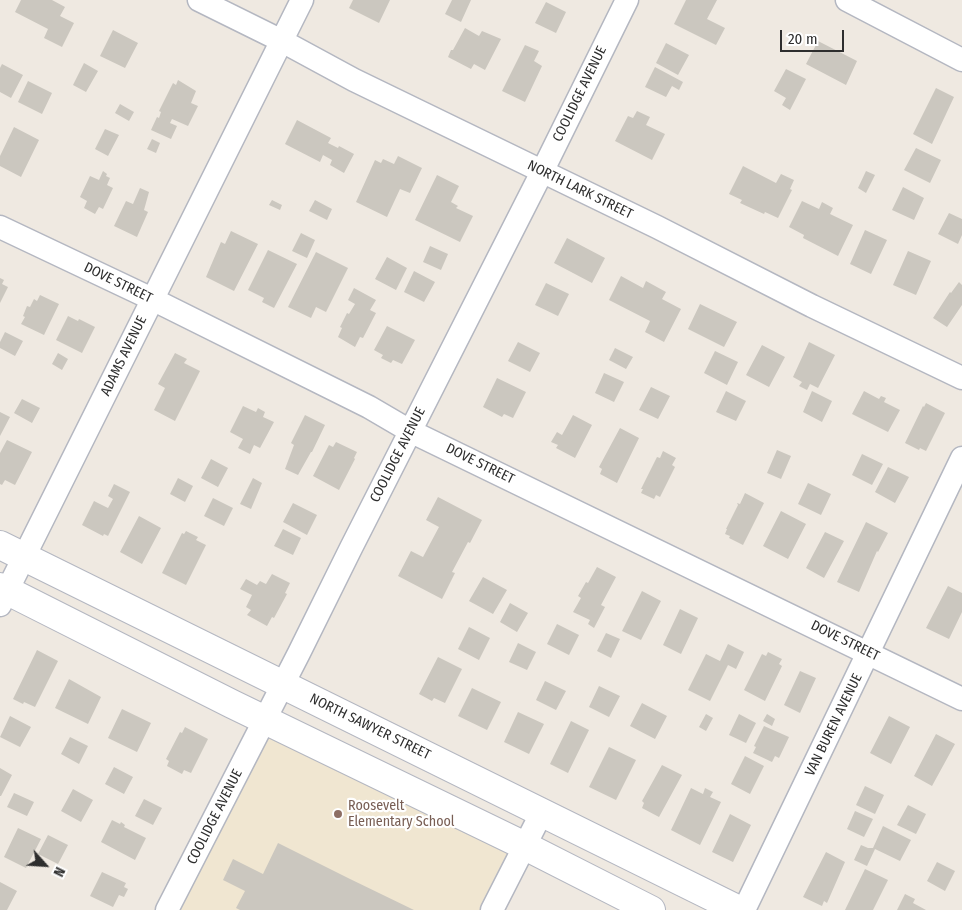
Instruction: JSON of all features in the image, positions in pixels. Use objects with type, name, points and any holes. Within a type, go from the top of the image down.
[{"type":"street","name":"NORTH LARK STREET","points":[[199,0],[282,41],[354,80],[962,378]]},
{"type":"street","name":"ADAMS AVENUE","points":[[3,595],[24,557],[302,0]]},
{"type":"street","name":"COOLIDGE AVENUE","points":[[167,910],[265,720],[627,0]]},
{"type":"street","points":[[847,0],[962,60]]},
{"type":"street","name":"DOVE STREET","points":[[0,227],[152,299],[369,408],[410,431],[962,699]]},
{"type":"street","name":"VAN BUREN AVENUE","points":[[744,910],[962,458]]},
{"type":"street","name":"NORTH SAWYER STREET","points":[[0,545],[739,910]]},
{"type":"street","points":[[3,595],[525,846],[651,910]]},
{"type":"street","points":[[492,910],[542,812]]},
{"type":"shaded area","name":"Roosevelt Elementary School","points":[[265,720],[525,846],[492,910],[167,910]]},
{"type":"building","points":[[21,0],[52,0],[65,7],[60,16],[74,23],[62,47],[44,38],[48,29],[15,12]]},
{"type":"building","points":[[353,0],[390,0],[379,23],[349,8]]},
{"type":"building","points":[[452,0],[471,0],[461,22],[445,14]]},
{"type":"building","points":[[686,0],[717,0],[707,19],[725,28],[716,45],[674,24]]},
{"type":"building","points":[[546,2],[566,12],[556,33],[535,23]]},
{"type":"building","points":[[465,28],[479,36],[482,31],[501,39],[485,70],[474,64],[471,69],[448,57]]},
{"type":"building","points":[[113,30],[138,43],[125,68],[100,56]]},
{"type":"building","points":[[818,41],[857,61],[846,85],[806,64]]},
{"type":"building","points":[[666,43],[689,55],[678,75],[656,63]]},
{"type":"building","points":[[525,45],[539,51],[534,61],[542,66],[525,102],[502,91]]},
{"type":"building","points":[[84,63],[98,71],[86,92],[73,85]]},
{"type":"building","points":[[2,64],[23,75],[11,98],[0,92],[0,68]]},
{"type":"building","points":[[655,67],[683,82],[679,90],[672,86],[666,97],[645,87]]},
{"type":"building","points":[[786,69],[806,79],[790,110],[782,105],[786,98],[774,91]]},
{"type":"building","points":[[178,80],[196,91],[191,103],[198,106],[188,126],[172,119],[170,123],[177,126],[171,139],[151,130],[157,117],[159,118],[161,112],[159,111],[173,83],[176,85]]},
{"type":"building","points":[[28,81],[52,93],[42,114],[18,102]]},
{"type":"building","points":[[936,88],[954,97],[932,144],[913,134]]},
{"type":"building","points":[[120,104],[134,112],[129,121],[115,113]]},
{"type":"building","points":[[637,111],[650,117],[646,125],[665,134],[652,160],[615,141],[628,116],[633,118]]},
{"type":"building","points":[[297,120],[331,138],[328,143],[338,148],[339,146],[354,154],[344,173],[330,165],[332,160],[323,155],[320,162],[285,144]]},
{"type":"building","points":[[14,127],[39,140],[21,177],[0,166],[0,156]]},
{"type":"building","points":[[105,129],[119,135],[108,156],[95,149]]},
{"type":"building","points":[[152,139],[160,143],[156,153],[147,149]]},
{"type":"building","points":[[916,148],[941,160],[930,183],[904,170]]},
{"type":"building","points":[[398,156],[422,168],[410,193],[400,189],[387,217],[356,202],[375,160],[381,163],[383,159],[394,164]]},
{"type":"building","points":[[743,166],[776,183],[781,174],[794,180],[790,189],[792,190],[778,218],[740,203],[742,200],[729,194]]},
{"type":"building","points":[[103,171],[110,178],[107,185],[113,188],[103,209],[99,207],[95,214],[84,208],[87,201],[80,197],[90,176],[99,180]]},
{"type":"building","points":[[866,171],[875,175],[866,193],[858,188]]},
{"type":"building","points":[[437,175],[459,186],[451,202],[458,206],[456,208],[473,216],[460,242],[415,220]]},
{"type":"building","points":[[903,187],[924,198],[914,220],[892,210]]},
{"type":"building","points":[[140,188],[149,192],[144,210],[148,212],[137,237],[114,226],[126,201],[133,204]]},
{"type":"building","points":[[272,200],[282,205],[280,210],[269,205]]},
{"type":"building","points":[[315,200],[332,209],[327,220],[309,211]]},
{"type":"building","points":[[802,201],[819,209],[822,202],[833,208],[830,214],[853,225],[838,256],[803,238],[804,235],[789,227]]},
{"type":"building","points":[[949,213],[962,219],[962,235],[958,244],[938,234]]},
{"type":"building","points":[[865,230],[887,240],[871,274],[850,264]]},
{"type":"building","points":[[231,231],[258,244],[234,291],[206,277],[221,242],[225,244]]},
{"type":"building","points":[[301,233],[315,240],[307,258],[292,251]]},
{"type":"building","points":[[567,238],[605,258],[592,283],[554,263]]},
{"type":"building","points":[[430,246],[448,254],[441,270],[423,262]]},
{"type":"building","points":[[268,250],[297,264],[274,308],[262,302],[264,298],[248,290]]},
{"type":"building","points":[[908,251],[931,261],[916,295],[893,285]]},
{"type":"building","points":[[316,252],[348,268],[326,312],[316,307],[311,318],[288,307]]},
{"type":"building","points":[[387,257],[407,268],[396,290],[375,279]]},
{"type":"building","points":[[414,271],[435,282],[424,302],[404,292]]},
{"type":"building","points":[[621,276],[643,288],[646,281],[666,292],[662,299],[681,309],[664,342],[645,332],[650,321],[609,300]]},
{"type":"building","points":[[0,278],[4,280],[2,284],[8,287],[0,303]]},
{"type":"building","points":[[959,282],[962,285],[962,305],[947,327],[933,318]]},
{"type":"building","points":[[546,283],[569,294],[558,316],[535,305]]},
{"type":"building","points":[[354,288],[376,300],[370,310],[376,313],[363,338],[360,337],[355,347],[338,337],[342,328],[340,327],[347,313],[349,314],[355,304],[348,300]]},
{"type":"building","points":[[40,295],[59,304],[44,335],[21,324],[25,317],[23,316],[27,306],[30,307],[34,299],[37,301]]},
{"type":"building","points":[[700,304],[737,322],[724,347],[688,329]]},
{"type":"building","points":[[68,316],[95,327],[82,353],[56,340]]},
{"type":"building","points":[[387,326],[415,340],[402,364],[393,360],[391,363],[381,358],[383,355],[374,350]]},
{"type":"building","points":[[5,332],[23,341],[15,356],[0,348],[0,342]]},
{"type":"building","points":[[518,342],[540,353],[530,372],[508,361]]},
{"type":"building","points":[[809,342],[835,355],[818,388],[810,384],[807,390],[799,386],[802,382],[793,377]]},
{"type":"building","points":[[762,345],[785,357],[769,387],[746,375]]},
{"type":"building","points":[[615,348],[633,357],[626,369],[609,360]]},
{"type":"building","points":[[715,351],[738,362],[727,385],[704,373]]},
{"type":"building","points":[[58,353],[68,359],[62,370],[52,364]]},
{"type":"building","points":[[175,353],[187,359],[184,363],[200,371],[175,421],[154,410],[165,388],[158,384]]},
{"type":"building","points":[[604,373],[624,382],[614,402],[595,393]]},
{"type":"building","points":[[497,378],[526,392],[513,418],[504,414],[502,417],[483,407]]},
{"type":"building","points":[[651,387],[670,396],[658,419],[639,410]]},
{"type":"building","points":[[726,391],[746,401],[736,421],[716,412]]},
{"type":"building","points":[[812,391],[832,401],[822,422],[803,412]]},
{"type":"building","points":[[864,391],[879,399],[881,396],[886,398],[884,402],[900,410],[888,432],[852,414]]},
{"type":"building","points":[[22,399],[40,408],[32,423],[14,413]]},
{"type":"building","points":[[926,403],[945,413],[926,451],[920,448],[919,450],[905,443]]},
{"type":"building","points":[[243,406],[256,412],[258,408],[265,412],[263,417],[274,422],[260,448],[254,445],[250,454],[238,448],[243,439],[230,432]]},
{"type":"building","points":[[0,412],[10,417],[0,436]]},
{"type":"building","points":[[305,415],[325,425],[298,475],[285,469],[294,445],[291,443]]},
{"type":"building","points":[[573,415],[592,425],[575,458],[556,448],[558,445],[551,442],[557,432],[562,435]]},
{"type":"building","points":[[620,428],[639,438],[617,483],[600,474],[602,469],[599,467]]},
{"type":"building","points":[[7,440],[32,452],[15,485],[5,480],[2,485],[0,484],[0,453]]},
{"type":"building","points":[[336,442],[357,452],[339,490],[313,476],[329,445],[333,447]]},
{"type":"building","points":[[777,450],[791,456],[781,479],[767,473]]},
{"type":"building","points":[[663,451],[676,458],[672,465],[675,467],[660,497],[656,495],[654,499],[641,493],[643,489],[641,489],[657,457],[660,458]]},
{"type":"building","points":[[862,454],[883,464],[872,485],[852,475]]},
{"type":"building","points":[[211,459],[228,468],[218,487],[201,478]]},
{"type":"building","points":[[888,467],[909,477],[895,503],[875,492]]},
{"type":"building","points":[[178,478],[193,486],[185,502],[170,494]]},
{"type":"building","points":[[253,478],[262,483],[251,509],[240,504]]},
{"type":"building","points":[[808,483],[831,494],[821,515],[798,504]]},
{"type":"building","points":[[114,484],[130,492],[108,536],[104,534],[103,536],[82,525],[94,501],[108,508],[113,499],[108,496]]},
{"type":"building","points":[[745,493],[764,503],[743,545],[725,534],[738,505],[737,503],[740,504]]},
{"type":"building","points":[[438,497],[482,520],[452,572],[455,573],[442,599],[398,576],[411,551],[423,557],[439,527],[426,520]]},
{"type":"building","points":[[213,498],[233,508],[224,526],[204,516]]},
{"type":"building","points":[[293,503],[317,515],[307,535],[283,522]]},
{"type":"building","points":[[781,511],[806,524],[788,559],[763,546]]},
{"type":"building","points":[[139,516],[161,528],[142,564],[120,552]]},
{"type":"building","points":[[866,522],[888,533],[877,551],[859,592],[837,582]]},
{"type":"building","points":[[283,529],[301,538],[293,555],[274,546]]},
{"type":"building","points":[[186,531],[198,537],[196,540],[206,545],[186,585],[162,573],[182,533],[184,534]]},
{"type":"building","points":[[825,532],[844,541],[824,578],[806,568]]},
{"type":"building","points":[[597,567],[616,577],[601,605],[605,607],[594,628],[588,624],[590,620],[573,612],[581,598],[578,596]]},
{"type":"building","points":[[272,574],[290,583],[285,593],[287,594],[274,618],[272,617],[267,626],[247,615],[251,610],[246,607],[252,595],[240,589],[246,579],[257,585],[260,581],[266,584]]},
{"type":"building","points":[[483,577],[507,590],[493,614],[469,601]]},
{"type":"building","points":[[948,586],[962,593],[962,612],[949,639],[926,628]]},
{"type":"building","points":[[642,591],[661,601],[641,640],[622,631]]},
{"type":"building","points":[[510,603],[528,613],[517,632],[500,622]]},
{"type":"building","points":[[680,609],[698,618],[681,654],[663,645]]},
{"type":"building","points":[[557,624],[579,635],[569,655],[547,644]]},
{"type":"building","points":[[469,627],[490,638],[479,660],[458,649]]},
{"type":"building","points":[[606,633],[620,639],[611,658],[597,651]]},
{"type":"building","points":[[518,643],[536,652],[527,670],[509,662]]},
{"type":"building","points":[[728,644],[744,652],[736,669],[728,665],[710,701],[688,690],[706,654],[720,661]]},
{"type":"building","points":[[37,650],[58,661],[35,707],[13,699]]},
{"type":"building","points":[[768,652],[782,659],[779,664],[782,666],[765,701],[744,690],[762,654],[766,656]]},
{"type":"building","points":[[438,657],[462,669],[445,703],[434,698],[432,701],[419,694]]},
{"type":"building","points":[[800,671],[816,678],[800,713],[784,705]]},
{"type":"building","points":[[69,679],[101,697],[88,724],[55,708]]},
{"type":"building","points":[[545,681],[566,691],[556,710],[536,700]]},
{"type":"building","points":[[599,686],[620,696],[609,717],[589,707]]},
{"type":"building","points":[[472,688],[501,702],[487,730],[458,716]]},
{"type":"building","points":[[642,703],[667,716],[655,739],[630,726]]},
{"type":"building","points":[[122,709],[151,723],[137,752],[108,738]]},
{"type":"building","points":[[518,712],[544,724],[529,754],[504,742]]},
{"type":"building","points":[[706,714],[713,718],[706,731],[699,727]]},
{"type":"building","points":[[739,714],[756,723],[746,743],[729,735]]},
{"type":"building","points":[[767,714],[775,719],[772,726],[763,721]]},
{"type":"building","points":[[10,716],[31,727],[20,747],[0,737]]},
{"type":"building","points":[[889,716],[910,727],[891,764],[870,753]]},
{"type":"building","points":[[571,721],[589,730],[568,773],[550,764]]},
{"type":"building","points":[[764,726],[789,737],[779,758],[775,756],[772,762],[753,753],[756,747],[754,746]]},
{"type":"building","points":[[185,727],[208,739],[191,773],[184,770],[182,774],[167,766],[169,761],[166,759],[180,732],[182,733]]},
{"type":"building","points":[[936,734],[955,744],[932,786],[914,776]]},
{"type":"building","points":[[70,737],[88,746],[79,764],[61,754]]},
{"type":"building","points":[[609,747],[636,760],[616,800],[589,787]]},
{"type":"building","points":[[745,756],[764,766],[750,794],[731,784]]},
{"type":"building","points":[[662,765],[682,775],[659,817],[642,808],[644,803],[642,801]]},
{"type":"building","points":[[114,767],[133,777],[124,794],[105,784]]},
{"type":"building","points":[[0,768],[12,775],[1,796],[0,796]]},
{"type":"building","points":[[865,786],[884,795],[875,814],[856,805]]},
{"type":"building","points":[[691,788],[703,794],[705,788],[713,792],[710,797],[721,802],[700,845],[671,830]]},
{"type":"building","points":[[73,789],[93,800],[81,822],[61,811]]},
{"type":"building","points":[[14,793],[34,802],[27,816],[7,807]]},
{"type":"building","points":[[144,799],[162,808],[153,825],[135,816]]},
{"type":"building","points":[[908,805],[926,814],[916,834],[897,825]]},
{"type":"building","points":[[855,811],[873,819],[864,837],[847,829]]},
{"type":"building","points":[[730,814],[751,825],[733,862],[712,852]]},
{"type":"building","points":[[112,820],[120,824],[121,822],[125,825],[124,827],[146,838],[135,860],[101,842]]},
{"type":"building","points":[[883,826],[911,840],[900,861],[875,849],[867,866],[854,860],[861,845],[873,848]]},
{"type":"building","points":[[18,828],[41,839],[26,868],[4,857]]},
{"type":"building","points":[[48,835],[68,845],[58,864],[38,854]]},
{"type":"building","points":[[278,843],[414,910],[240,910],[236,908],[245,891],[223,880],[233,859],[263,874]]},
{"type":"building","points":[[826,852],[845,862],[827,903],[824,901],[822,906],[803,897]]},
{"type":"building","points":[[937,862],[955,871],[945,891],[927,881]]},
{"type":"building","points":[[865,869],[888,880],[873,910],[845,910]]},
{"type":"building","points":[[102,872],[126,883],[124,887],[128,889],[124,897],[119,895],[113,907],[90,896]]},
{"type":"building","points":[[0,882],[17,891],[7,910],[0,910]]},
{"type":"building","points":[[905,894],[915,899],[913,903],[926,910],[897,910]]},
{"type":"place","name":"Roosevelt Elementary School","points":[[338,814]]}]
